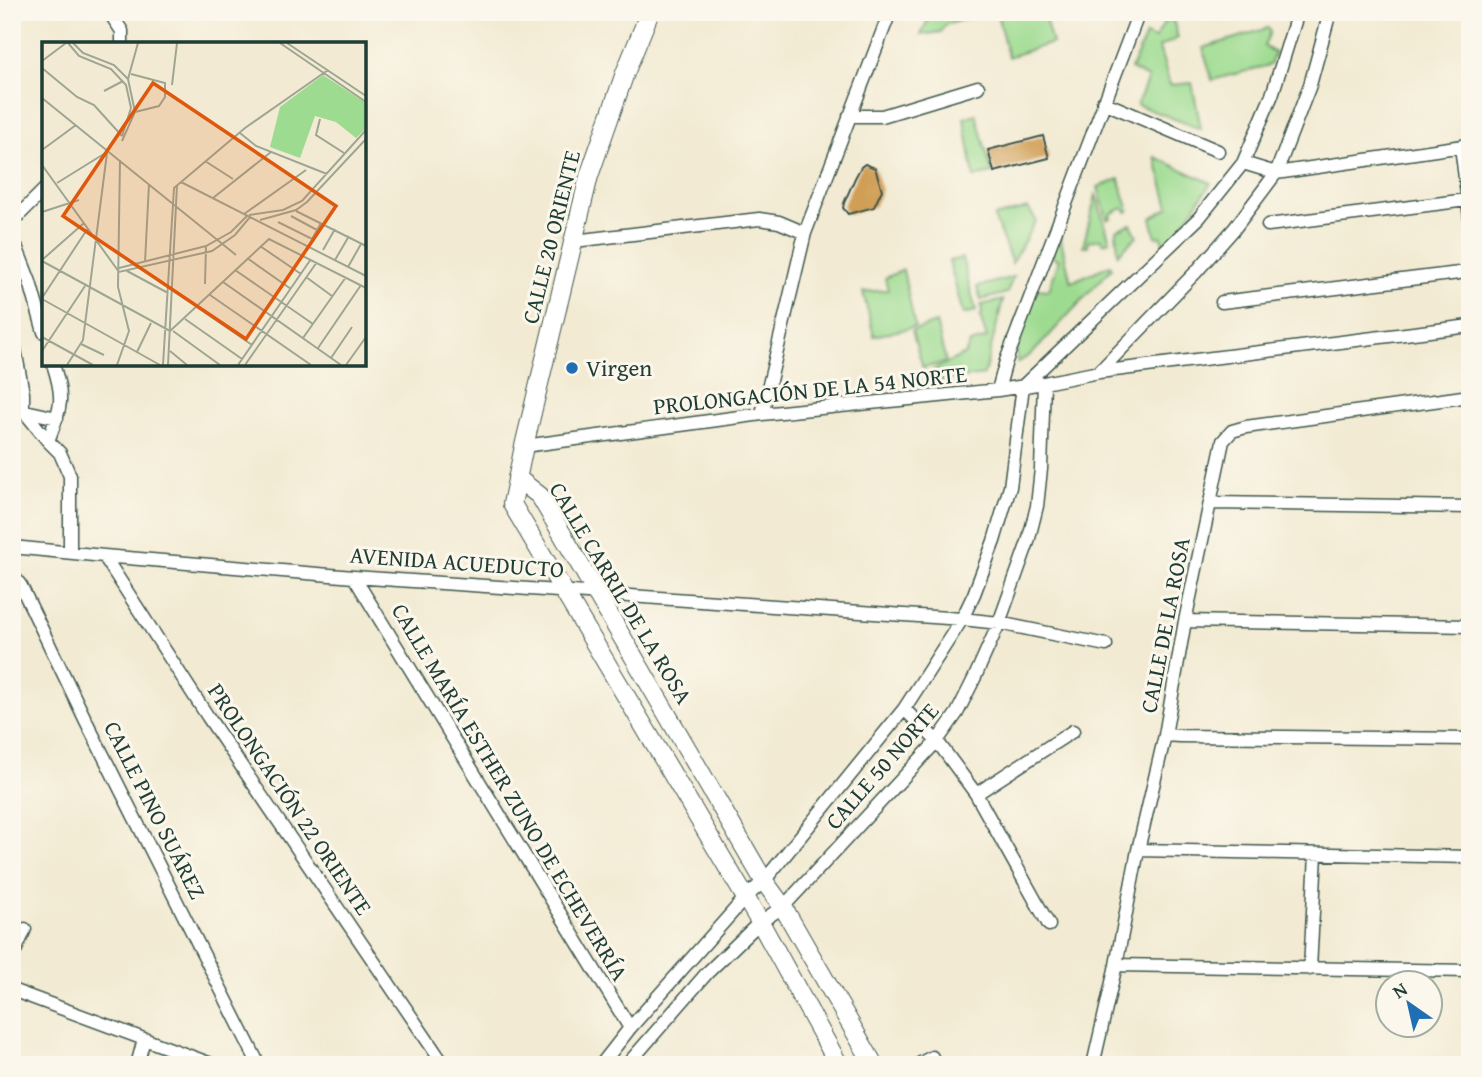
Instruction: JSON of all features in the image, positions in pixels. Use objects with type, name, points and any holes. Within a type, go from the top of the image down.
[{"type":"main road","name":"CALLE 20 ORIENTE","points":[[517,478],[589,176],[625,73],[650,12]]},
{"type":"main road","name":"CALLE CARRIL DE LA ROSA","points":[[839,1065],[760,922],[512,504],[517,478],[540,496],[874,1065]]},
{"type":"street","points":[[109,12],[122,31],[122,42]]},
{"type":"street","points":[[762,414],[805,233],[890,12]]},
{"type":"street","points":[[998,390],[1006,361],[1139,12]]},
{"type":"street","points":[[1023,386],[1199,218],[1243,163],[1272,95],[1298,12]]},
{"type":"street","points":[[1099,372],[1196,272],[1234,229],[1276,173],[1310,85],[1329,12]]},
{"type":"street","points":[[849,116],[882,116],[978,87]]},
{"type":"street","points":[[1103,102],[1218,151]]},
{"type":"street","points":[[1243,163],[1276,173],[1466,145],[1470,218]]},
{"type":"street","points":[[12,222],[42,192]]},
{"type":"street","points":[[1268,225],[1467,200]]},
{"type":"street","points":[[574,241],[759,219],[779,222],[805,233]]},
{"type":"street","points":[[12,236],[30,282],[42,325]]},
{"type":"street","points":[[1222,302],[1470,270]]},
{"type":"street","name":"PROLONGACIÓN DE LA 54 NORTE","points":[[524,446],[762,414],[998,390],[1099,372],[1470,326]]},
{"type":"street","points":[[12,333],[23,393],[18,409]]},
{"type":"street","points":[[48,441],[61,405],[61,388],[54,366]]},
{"type":"street","name":"CALLE 50 NORTE","points":[[627,1065],[707,973],[760,922],[783,907],[937,741],[957,713],[999,623],[1028,542],[1037,506],[1041,469],[1044,383]]},
{"type":"street","name":"CALLE 50 NORTE","points":[[601,1065],[630,1028],[745,898],[764,881],[904,709],[962,620],[994,541],[1010,487],[1023,386]]},
{"type":"street","name":"CALLE DE LA ROSA","points":[[1093,1065],[1165,735],[1185,621],[1223,441],[1232,431],[1259,425],[1470,396]]},
{"type":"street","points":[[18,409],[57,418]]},
{"type":"street","points":[[18,409],[60,453],[70,476],[70,552]]},
{"type":"street","points":[[1211,503],[1470,507]]},
{"type":"street","name":"AVENIDA ACUEDUCTO","points":[[12,547],[354,577],[999,623],[1106,645]]},
{"type":"street","name":"PROLONGACIÓN 22 ORIENTE","points":[[104,556],[208,717],[444,1065]]},
{"type":"street","name":"CALLE PINO SUÁREZ","points":[[12,574],[21,586],[259,1065]]},
{"type":"street","name":"CALLE MARÍA ESTHER ZUNO DE ECHEVERRÍA","points":[[354,577],[630,1028]]},
{"type":"street","points":[[1185,621],[1470,626]]},
{"type":"street","points":[[904,709],[937,741],[976,794],[1049,925]]},
{"type":"street","points":[[976,794],[1073,731]]},
{"type":"street","points":[[1165,735],[1470,739]]},
{"type":"street","points":[[1138,850],[1470,857]]},
{"type":"street","points":[[1310,969],[1315,854]]},
{"type":"street","points":[[12,958],[25,929]]},
{"type":"street","points":[[1116,965],[1470,971]]},
{"type":"street","points":[[12,990],[144,1039],[182,1059],[214,1065]]},
{"type":"street","points":[[137,1065],[144,1039]]},
{"type":"street","points":[[917,1065],[932,1057]]},
{"type":"green space","points":[[931,12],[988,12],[945,25],[941,32],[921,35]]},
{"type":"green space","points":[[1043,12],[1052,43],[1008,57],[997,14]]},
{"type":"green space","points":[[1170,12],[1178,38],[1159,47],[1170,85],[1192,83],[1201,129],[1137,105],[1148,78],[1131,69],[1146,35],[1155,39]]},
{"type":"green space","points":[[1268,28],[1270,32],[1264,46],[1275,53],[1270,65],[1212,80],[1203,48]]},
{"type":"green space","points":[[976,114],[992,173],[974,177],[964,118]]},
{"type":"green space","points":[[1155,157],[1211,183],[1169,244],[1164,246],[1161,236],[1156,237],[1151,218],[1169,207]]},
{"type":"green space","points":[[1119,179],[1129,211],[1123,208],[1110,214],[1111,218],[1107,219],[1098,187]]},
{"type":"green space","points":[[1096,195],[1110,241],[1088,241],[1088,246],[1083,246]]},
{"type":"green space","points":[[1028,208],[1036,220],[1012,263],[994,217]]},
{"type":"green space","points":[[1131,224],[1137,236],[1118,254],[1116,230]]},
{"type":"green space","points":[[1060,236],[1071,282],[1110,265],[1112,268],[1032,354],[1017,363],[1016,323],[1037,289],[1049,290],[1059,260],[1051,256]]},
{"type":"green space","points":[[962,258],[976,311],[963,314],[949,261]]},
{"type":"green space","points":[[903,270],[915,327],[874,336],[863,292],[888,290],[885,278]]},
{"type":"green space","points":[[1013,277],[1007,293],[981,300],[977,287]]},
{"type":"green space","points":[[1003,300],[984,375],[936,381],[933,370],[965,354],[970,343],[987,338],[980,317],[981,305]]},
{"type":"green space","points":[[936,323],[946,362],[923,368],[912,331]]},
{"type":"building","points":[[1043,136],[1049,158],[994,172],[988,150]]},
{"type":"building","points":[[865,164],[875,168],[882,190],[874,207],[848,214],[843,208],[844,203],[855,178]]},
{"type":"place","name":"Virgen","points":[[572,368]]}]
